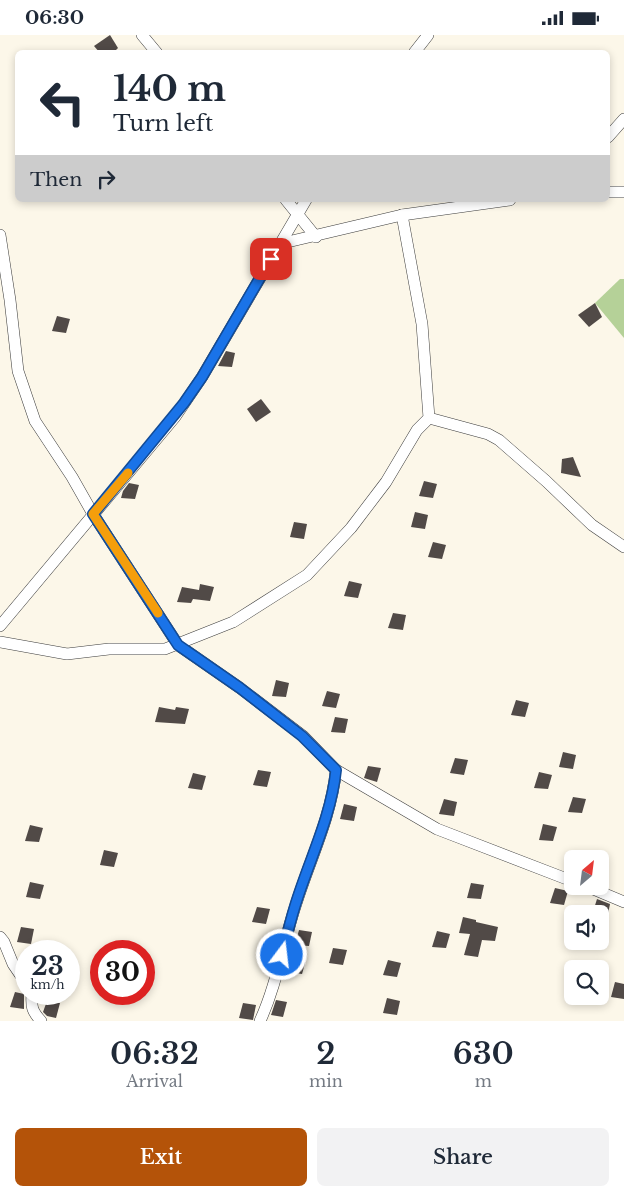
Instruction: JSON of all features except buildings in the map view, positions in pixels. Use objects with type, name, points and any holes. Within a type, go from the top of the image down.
[{"type":"street","points":[[142,35],[154,50]]},
{"type":"street","points":[[416,50],[428,35]]},
{"type":"street","points":[[610,135],[624,119]]},
{"type":"street","points":[[610,192],[624,192]]},
{"type":"street","points":[[288,202],[316,237]]},
{"type":"street","points":[[0,626],[174,417],[202,377],[305,202]]},
{"type":"street","points":[[279,244],[316,237],[402,215],[496,202]]},
{"type":"street","points":[[0,642],[67,654],[109,649],[165,649],[233,622],[307,575],[351,528],[386,483],[416,430],[429,417],[422,324],[402,215]]},
{"type":"street","points":[[0,235],[18,371],[36,421],[93,514],[178,645],[240,688],[302,736],[336,770],[437,829],[564,878]]},
{"type":"street","points":[[429,417],[488,434],[499,440],[592,525],[624,547]]},
{"type":"street","points":[[260,1021],[267,1005],[295,905],[324,827],[334,789],[336,770]]},
{"type":"street","points":[[607,895],[624,902]]},
{"type":"street","points":[[0,937],[15,967]]},
{"type":"street","points":[[30,1005],[41,1021]]},
{"type":"green space","points":[[620,279],[624,279],[624,338],[595,303]]},
{"type":"slow traffic","points":[[128,473],[93,514],[158,613]]},
{"type":"route","points":[[271,259],[202,377],[184,403],[93,514],[178,645],[240,688],[302,736],[336,770],[334,789],[324,827],[295,905],[282,955]]}]
